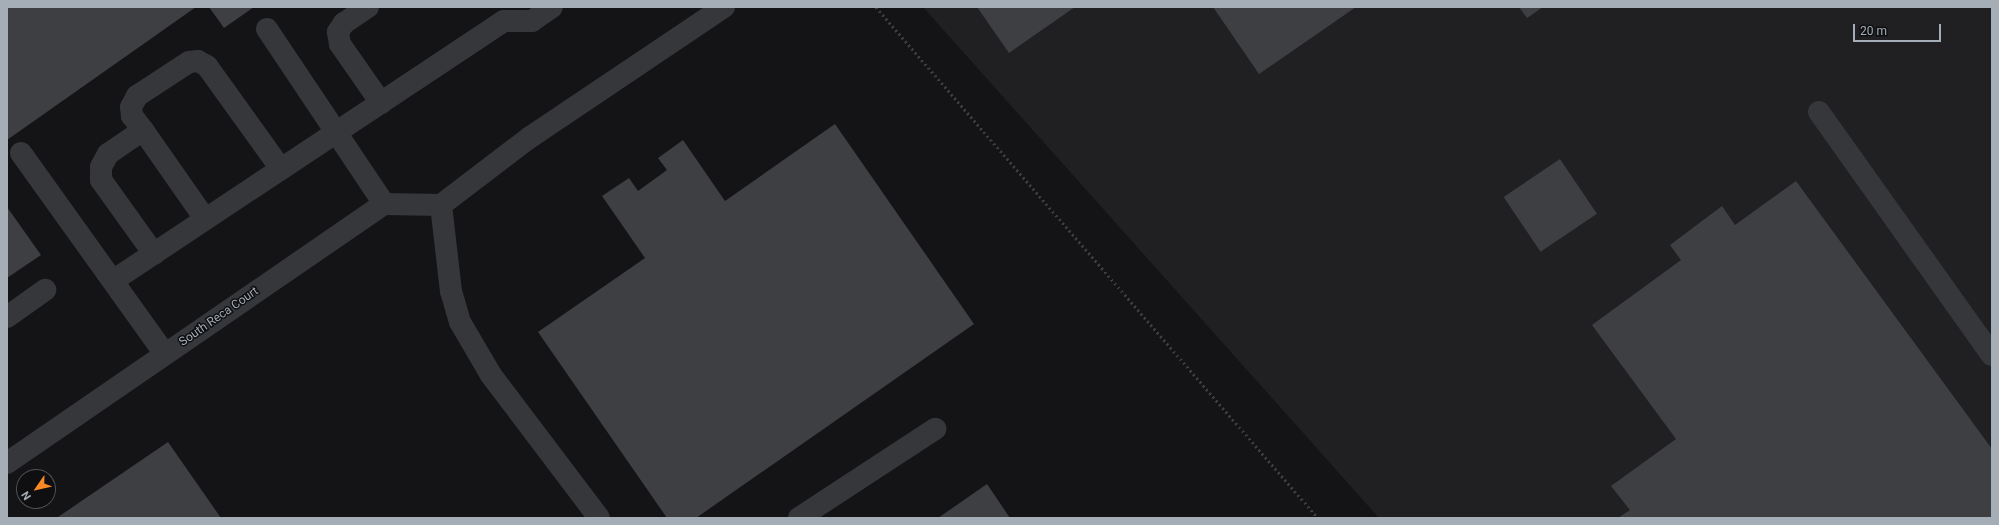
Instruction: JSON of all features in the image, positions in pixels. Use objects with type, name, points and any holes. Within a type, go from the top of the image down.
[{"type":"street","points":[[368,7],[344,23],[338,32],[340,44],[381,103]]},
{"type":"street","points":[[114,280],[504,21],[532,21],[552,7]]},
{"type":"street","points":[[267,29],[384,204],[441,204],[529,138],[724,7]]},
{"type":"street","points":[[206,219],[132,116],[131,106],[137,96],[190,62],[198,61],[207,66],[281,169]]},
{"type":"street","points":[[1818,112],[1992,355]]},
{"type":"street","points":[[143,130],[108,154],[101,167],[100,180],[154,254]]},
{"type":"street","points":[[21,153],[114,280],[165,354]]},
{"type":"street","name":"South Reca Court","points":[[7,463],[384,204]]},
{"type":"street","points":[[441,204],[451,291],[460,322],[491,375],[599,518]]},
{"type":"street","points":[[7,317],[45,290]]},
{"type":"street","points":[[799,518],[935,429]]},
{"type":"path","points":[[876,7],[1318,518]]},
{"type":"shaded area","points":[[923,7],[1992,7],[1992,518],[1379,518]]},
{"type":"building","points":[[7,7],[196,7],[7,140]]},
{"type":"building","points":[[209,7],[254,7],[224,28]]},
{"type":"building","points":[[977,7],[1075,7],[1009,53]]},
{"type":"building","points":[[1213,7],[1356,7],[1259,74]]},
{"type":"building","points":[[1519,7],[1543,7],[1527,18]]},
{"type":"building","points":[[835,124],[974,324],[696,518],[667,518],[538,332],[645,258],[602,196],[629,178],[638,191],[667,170],[658,158],[683,140],[725,201]]},
{"type":"building","points":[[1560,159],[1597,214],[1541,252],[1504,197]]},
{"type":"building","points":[[1796,181],[1992,449],[1992,518],[1618,518],[1630,510],[1611,486],[1676,439],[1592,325],[1681,260],[1670,245],[1722,206],[1735,225]]},
{"type":"building","points":[[7,207],[41,255],[7,278]]},
{"type":"building","points":[[168,442],[221,518],[58,517]]},
{"type":"building","points":[[987,484],[1010,518],[938,518]]}]
